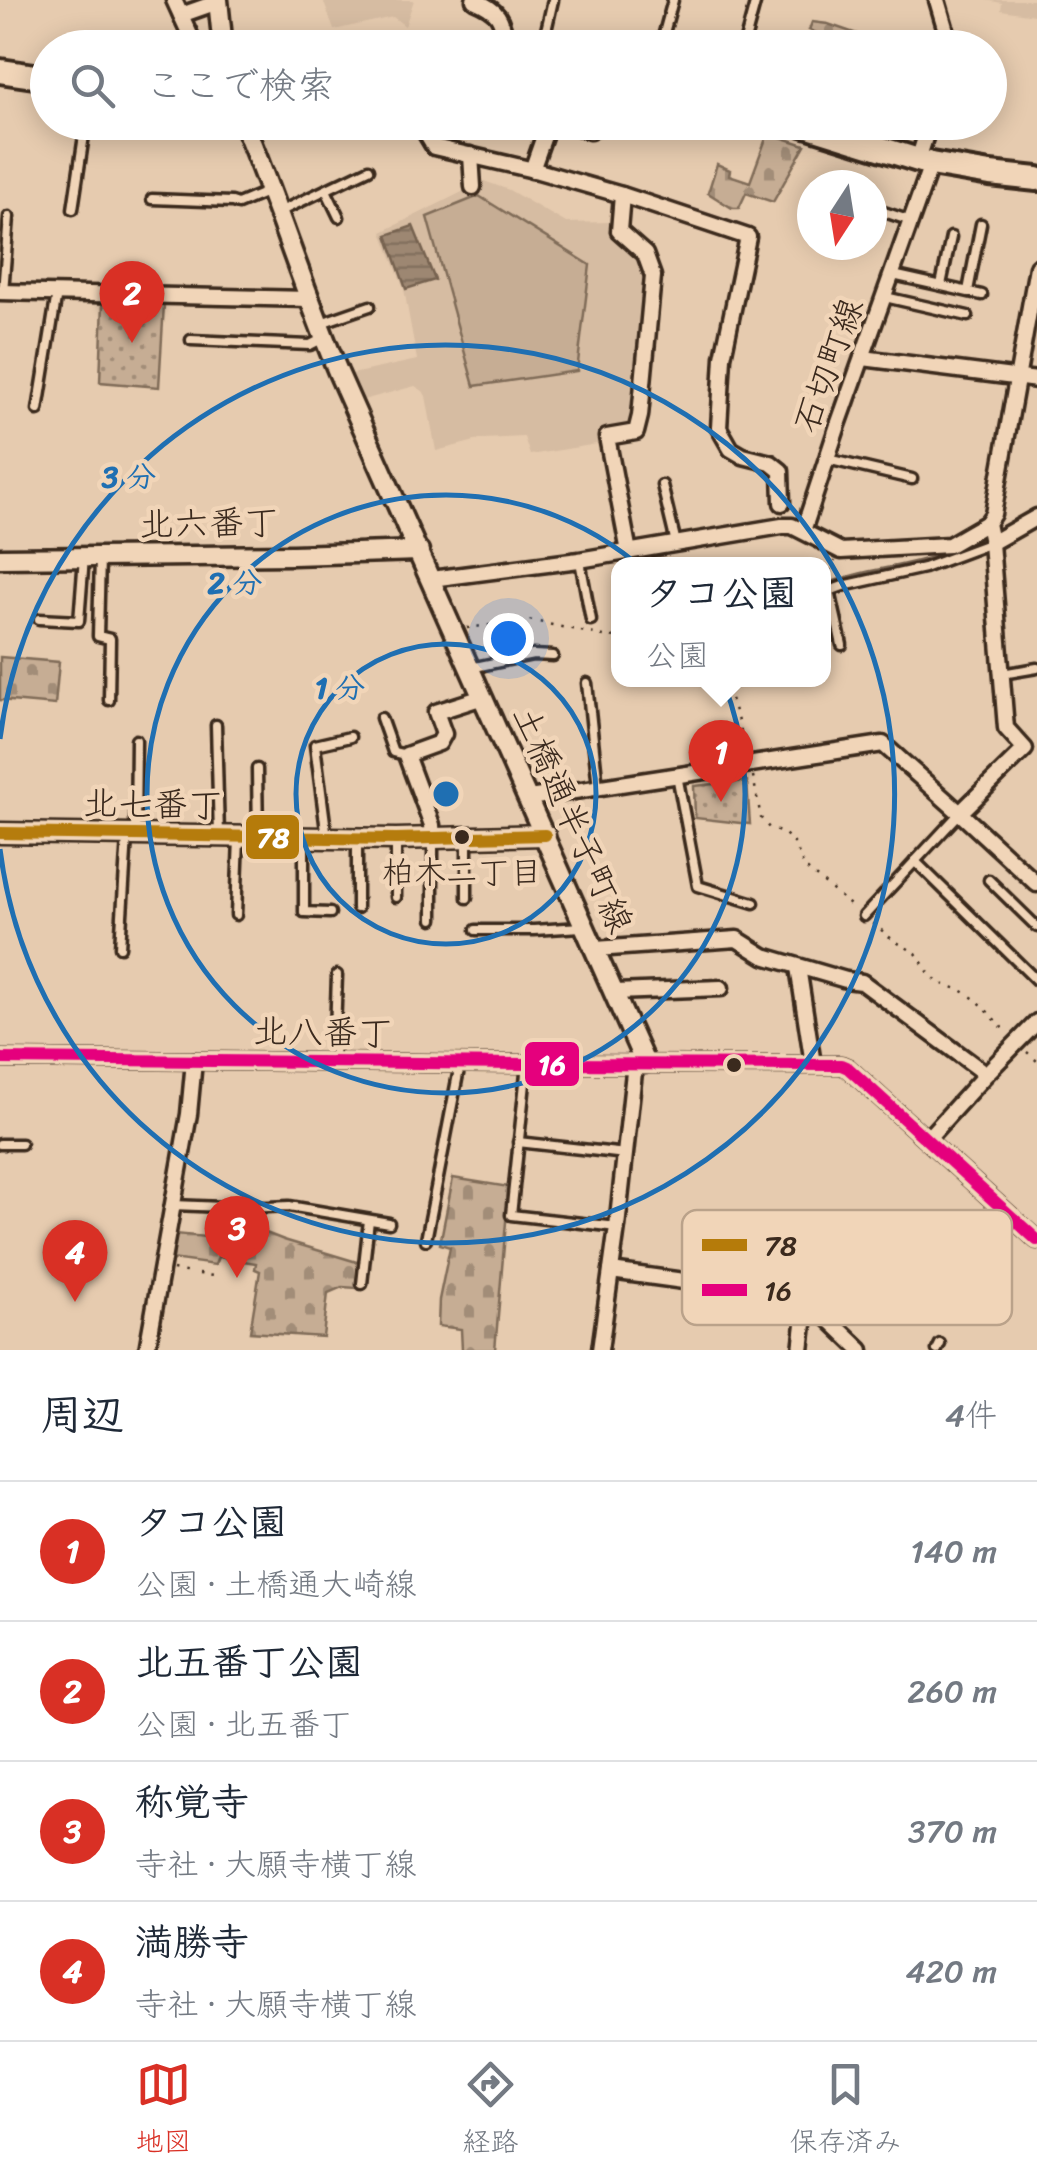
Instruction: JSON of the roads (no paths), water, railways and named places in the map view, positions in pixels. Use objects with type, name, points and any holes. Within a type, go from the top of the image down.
[{"type":"main road","points":[[0,71],[30,75]]},
{"type":"main road","points":[[854,140],[925,162],[1037,179]]},
{"type":"street","points":[[474,0],[499,15],[502,30]]},
{"type":"street","points":[[937,0],[946,30]]},
{"type":"street","points":[[188,30],[177,7],[218,1],[221,30]]},
{"type":"street","name":"土橋通半子町線","points":[[250,140],[321,331],[596,948],[640,1063]]},
{"type":"street","points":[[429,140],[434,148],[622,195],[748,237],[723,356],[719,428],[731,449],[771,463],[781,471],[782,503]]},
{"type":"street","points":[[532,170],[543,140]]},
{"type":"street","name":"石切町線","points":[[804,531],[912,221],[928,140]]},
{"type":"street","points":[[470,155],[473,186]]},
{"type":"street","points":[[622,195],[619,231],[645,254],[654,276],[636,432],[607,438],[629,552]]},
{"type":"street","points":[[1037,267],[989,533],[1006,728],[1037,760]]},
{"type":"street","points":[[2,292],[309,299]]},
{"type":"street","points":[[863,358],[1037,380]]},
{"type":"street","points":[[431,579],[579,560],[782,526],[804,531],[841,551],[950,546],[1037,517]]},
{"type":"street","name":"北六番丁","points":[[0,558],[419,551]]},
{"type":"street","points":[[433,838],[432,825],[406,755],[439,743],[444,734],[436,712],[483,697]]},
{"type":"street","points":[[529,798],[883,744],[1037,884]]},
{"type":"street","points":[[960,812],[1025,749]]},
{"type":"street","name":"北七番丁","points":[[0,833],[357,839],[544,835]]},
{"type":"street","points":[[596,948],[737,939],[764,956],[862,982],[986,1074]]},
{"type":"street","points":[[798,967],[813,1064]]},
{"type":"street","points":[[615,992],[721,988]]},
{"type":"street","points":[[928,1139],[1037,1022]]},
{"type":"street","name":"北八番丁","points":[[0,1059],[640,1063]]},
{"type":"street","points":[[147,1350],[189,1114],[194,1061]]},
{"type":"street","points":[[600,1350],[640,1063],[841,1065],[1005,1210]]},
{"type":"street","points":[[1012,1217],[1037,1240]]},
{"type":"street","points":[[611,1270],[682,1280]]},
{"type":"street","points":[[802,1350],[804,1325]]},
{"type":"street","points":[[834,1325],[860,1350]]},
{"type":"lane","points":[[550,30],[554,0]]},
{"type":"lane","points":[[665,30],[673,0]]},
{"type":"lane","points":[[748,30],[756,0]]},
{"type":"lane","points":[[72,209],[83,140]]},
{"type":"lane","points":[[279,212],[369,169]]},
{"type":"lane","points":[[152,199],[238,204],[271,190]]},
{"type":"lane","points":[[326,190],[340,217]]},
{"type":"lane","points":[[887,213],[912,221]]},
{"type":"lane","points":[[2,292],[8,217]]},
{"type":"lane","points":[[968,292],[980,224]]},
{"type":"lane","points":[[940,285],[950,237]]},
{"type":"lane","points":[[893,275],[982,295]]},
{"type":"lane","points":[[38,410],[58,293]]},
{"type":"lane","points":[[885,298],[968,316]]},
{"type":"lane","points":[[191,340],[310,345],[321,331],[370,306]]},
{"type":"lane","points":[[826,459],[912,479]]},
{"type":"lane","points":[[662,485],[676,544]]},
{"type":"lane","points":[[831,590],[924,568],[989,533]]},
{"type":"lane","points":[[39,620],[79,622],[92,557]]},
{"type":"lane","points":[[92,557],[98,636],[110,639],[108,700]]},
{"type":"lane","points":[[579,560],[591,620]]},
{"type":"lane","points":[[831,609],[842,645]]},
{"type":"lane","points":[[470,668],[533,655],[553,656]]},
{"type":"lane","points":[[1001,674],[1037,668]]},
{"type":"lane","points":[[587,683],[598,787]]},
{"type":"lane","points":[[381,718],[394,752],[406,755]]},
{"type":"lane","points":[[216,724],[220,837]]},
{"type":"lane","points":[[327,838],[315,745],[350,737]]},
{"type":"lane","points":[[120,947],[136,740]]},
{"type":"lane","points":[[236,915],[257,769]]},
{"type":"lane","points":[[677,775],[698,886],[754,903]]},
{"type":"lane","points":[[864,916],[960,812]]},
{"type":"lane","points":[[304,838],[304,912],[330,913]]},
{"type":"lane","points":[[433,838],[433,920]]},
{"type":"lane","points":[[467,898],[468,838]]},
{"type":"lane","points":[[356,908],[357,839]]},
{"type":"lane","points":[[396,839],[396,898]]},
{"type":"lane","points":[[915,862],[1037,981]]},
{"type":"lane","points":[[988,880],[1037,927]]},
{"type":"lane","points":[[476,930],[586,926]]},
{"type":"lane","points":[[334,1062],[338,975]]},
{"type":"lane","points":[[426,1240],[460,1064]]},
{"type":"lane","points":[[527,1064],[511,1216],[617,1227]]},
{"type":"lane","points":[[518,1142],[626,1154]]},
{"type":"lane","points":[[0,1144],[21,1144]]},
{"type":"lane","points":[[173,1205],[288,1206],[388,1223]]},
{"type":"lane","points":[[362,1284],[370,1220]]},
{"type":"waterway","points":[[960,547],[983,536]]},
{"type":"waterway","points":[[831,584],[951,550]]},
{"type":"place","name":"北五番丁公園","points":[[132,343]]},
{"type":"place","name":"タコ公園","points":[[721,802]]},
{"type":"place","name":"柏木二丁目","points":[[462,837]]},
{"type":"place","name":"称覚寺","points":[[237,1278]]},
{"type":"place","name":"満勝寺","points":[[75,1302]]}]
